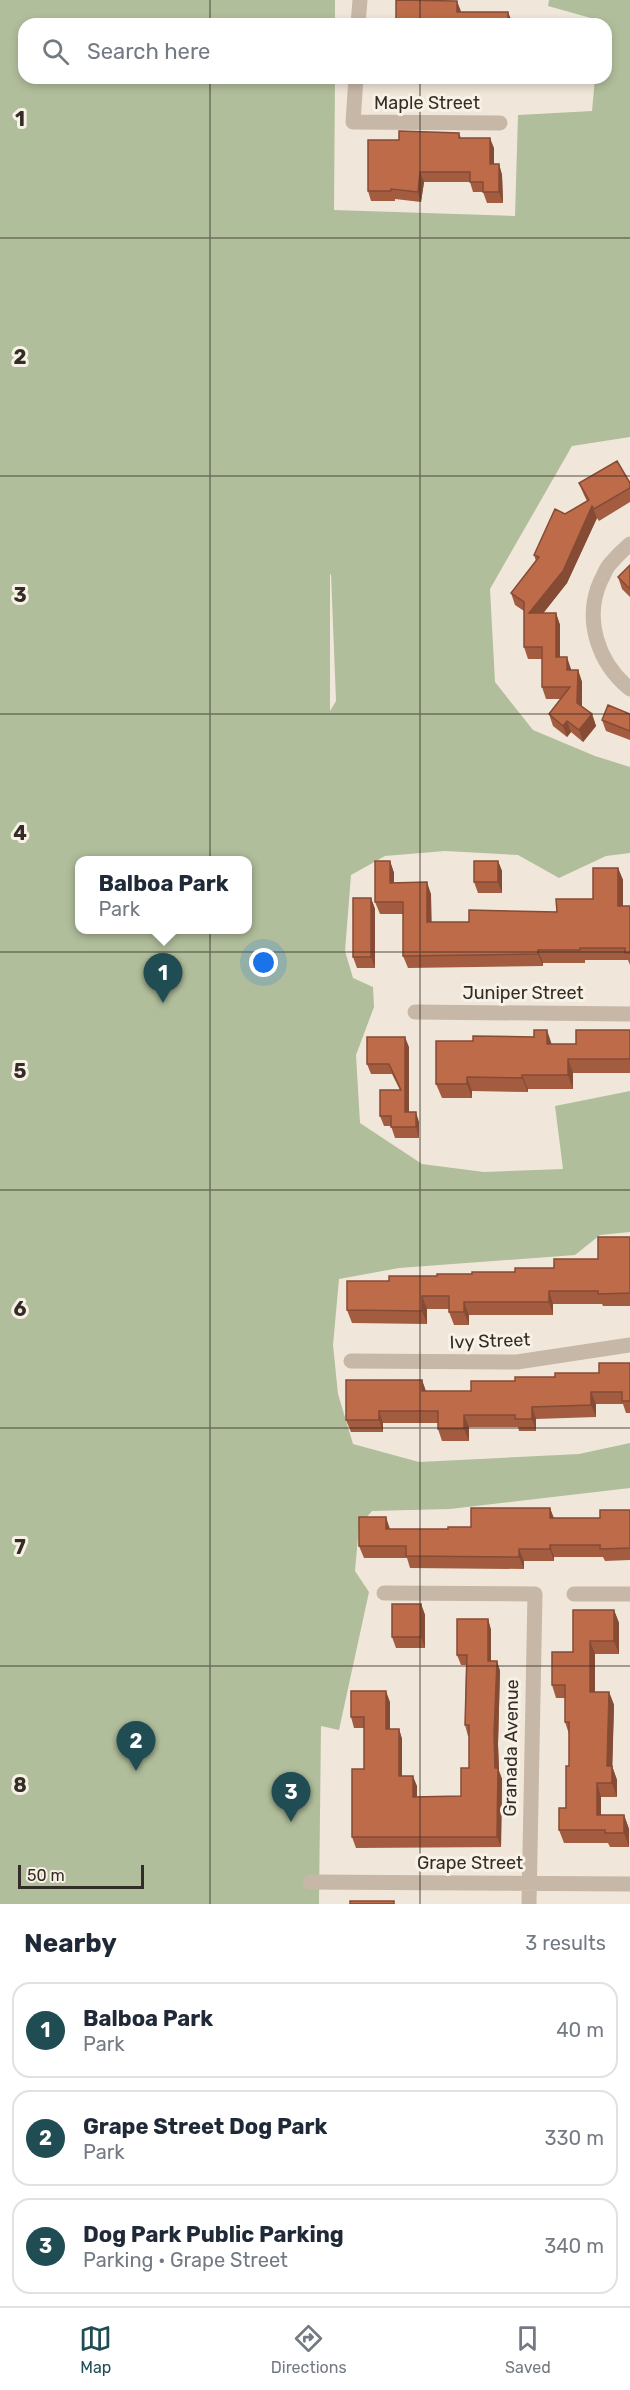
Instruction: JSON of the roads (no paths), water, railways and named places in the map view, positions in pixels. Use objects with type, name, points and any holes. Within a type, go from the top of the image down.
[{"type":"street","points":[[358,18],[360,0]]},
{"type":"street","name":"Maple Street","points":[[356,84],[353,122],[500,123]]},
{"type":"street","points":[[630,544],[608,565],[594,596],[592,619],[601,655],[616,678],[630,690]]},
{"type":"street","name":"Juniper Street","points":[[415,1012],[630,1014]]},
{"type":"street","name":"Ivy Street","points":[[351,1361],[517,1362],[630,1345]]},
{"type":"street","name":"Granada Avenue","points":[[384,1593],[535,1594],[529,1904]]},
{"type":"street","points":[[574,1594],[630,1594]]},
{"type":"street","name":"Grape Street","points":[[310,1882],[630,1884]]},
{"type":"place","name":"Balboa Park","points":[[163,1003]]},
{"type":"place","name":"Grape Street Dog Park","points":[[136,1771]]},
{"type":"place","name":"Dog Park Public Parking","points":[[291,1822]]}]
